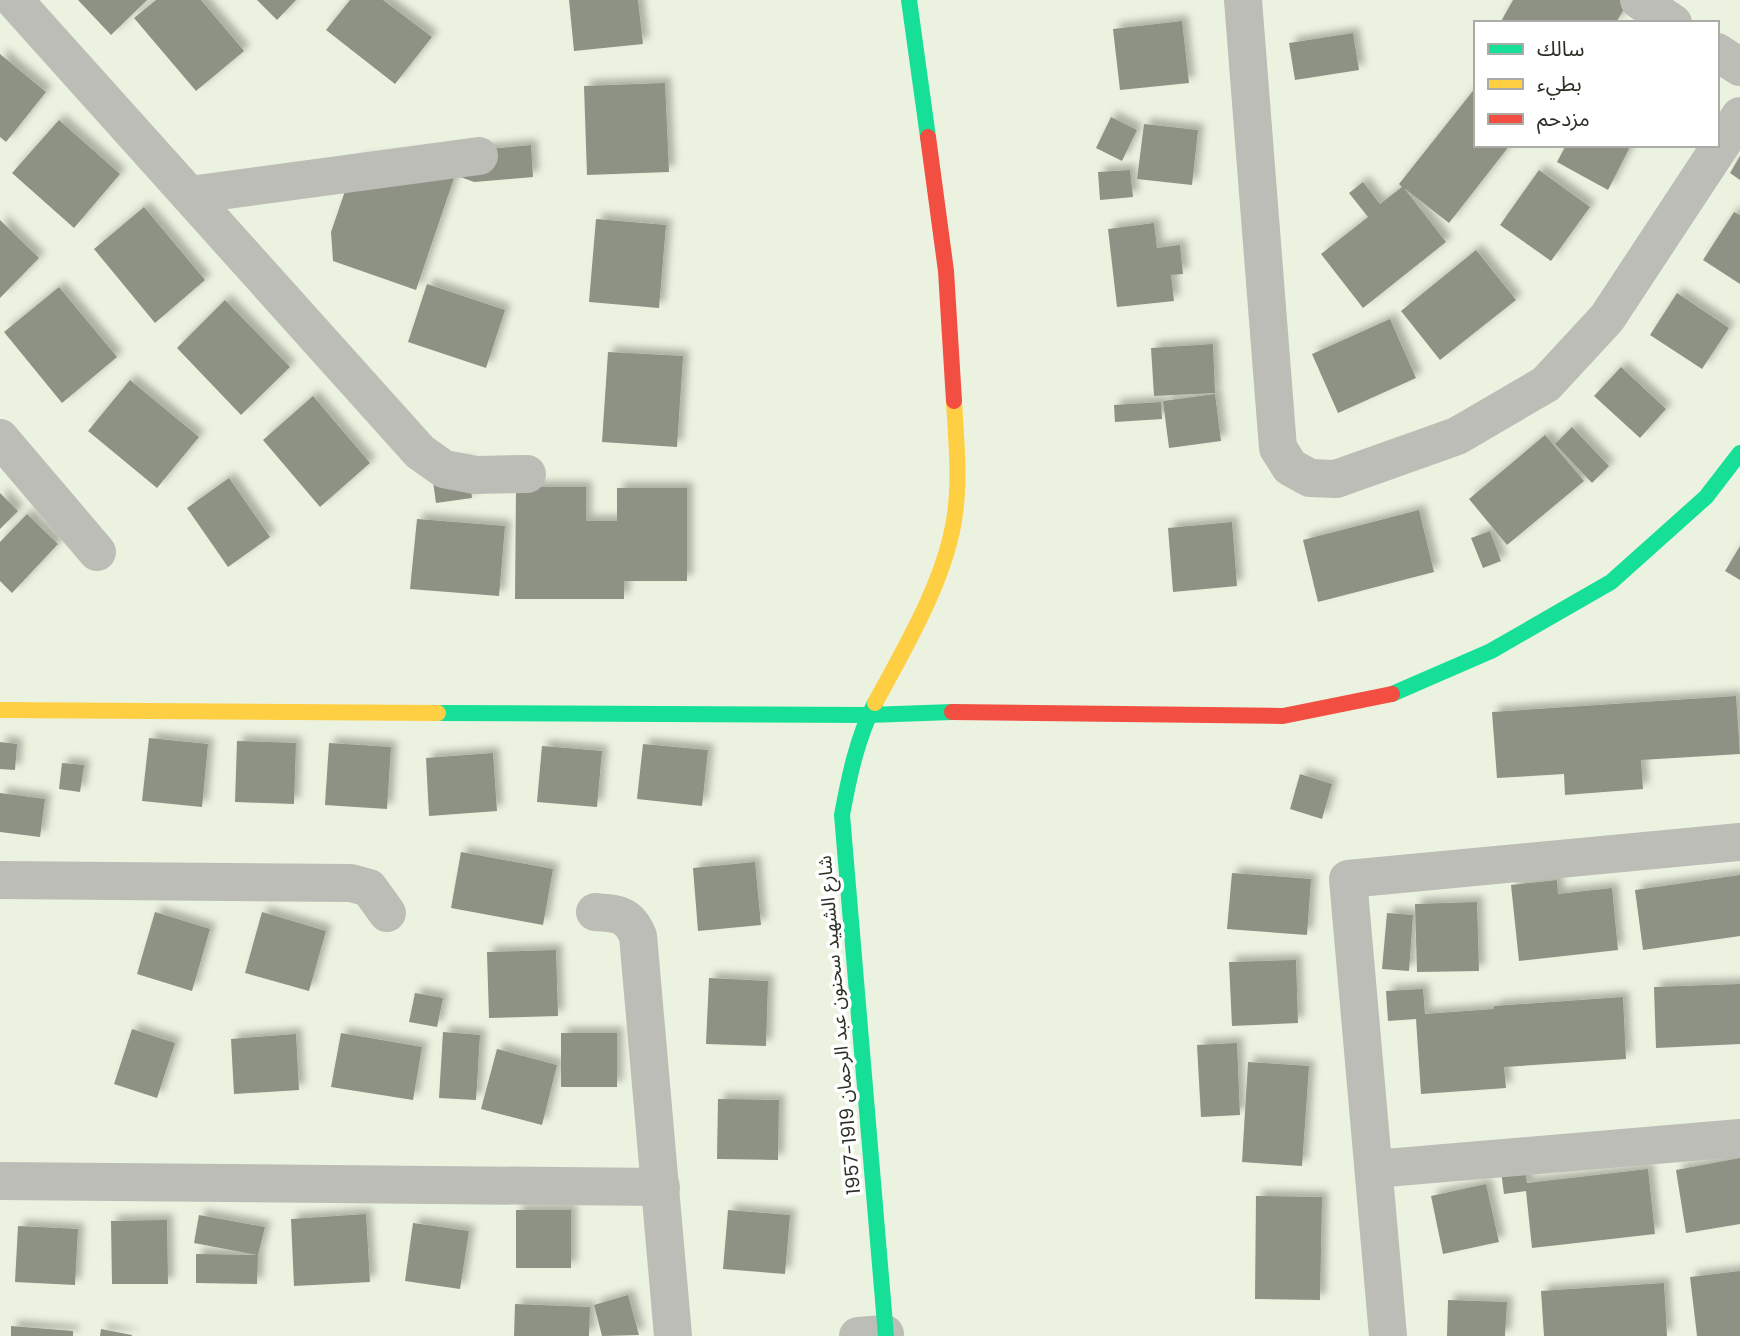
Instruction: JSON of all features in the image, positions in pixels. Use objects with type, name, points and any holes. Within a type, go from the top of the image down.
[{"type":"street","points":[[14,0],[420,452],[444,469],[475,475],[527,474]]},
{"type":"street","name":"شارع الشهيد سحنون عبد الرحمان 1919-1957","points":[[876,1335],[842,815],[851,768],[869,715],[912,634],[945,558],[955,515],[957,461],[946,271],[909,0]]},
{"type":"street","points":[[1243,0],[1278,448],[1290,467],[1310,478],[1336,479],[1457,436],[1546,384],[1606,318],[1740,116]]},
{"type":"street","points":[[1639,0],[1670,21]]},
{"type":"street","points":[[1719,53],[1740,67]]},
{"type":"street","points":[[190,195],[479,156]]},
{"type":"street","points":[[0,439],[97,552]]},
{"type":"street","points":[[0,710],[869,715],[957,712],[1283,716],[1392,694],[1490,651],[1611,582],[1706,498],[1740,453]]},
{"type":"street","points":[[1388,1336],[1348,879],[1740,842]]},
{"type":"street","points":[[0,880],[351,883],[369,888],[387,913]]},
{"type":"street","points":[[595,912],[618,914],[632,922],[638,936],[673,1336]]},
{"type":"street","points":[[1374,1169],[1740,1138]]},
{"type":"street","points":[[0,1181],[661,1187]]},
{"type":"building","points":[[78,0],[147,0],[111,35]]},
{"type":"building","points":[[156,0],[201,0],[244,51],[196,91],[134,18]]},
{"type":"building","points":[[257,0],[296,0],[277,20]]},
{"type":"building","points":[[350,0],[383,0],[432,37],[395,84],[326,30]]},
{"type":"building","points":[[569,0],[638,0],[643,44],[574,51]]},
{"type":"building","points":[[1513,0],[1629,0],[1617,21],[1501,21]]},
{"type":"building","points":[[1182,21],[1189,83],[1120,90],[1113,29]]},
{"type":"building","points":[[1353,33],[1359,70],[1295,80],[1289,43]]},
{"type":"building","points":[[0,54],[46,92],[6,142],[0,137]]},
{"type":"building","points":[[665,83],[669,172],[587,175],[584,86]]},
{"type":"building","points":[[1474,90],[1474,147],[1508,147],[1449,223],[1404,188],[1446,242],[1363,308],[1321,254],[1368,217],[1349,193],[1363,182],[1380,204],[1402,187],[1399,184]]},
{"type":"building","points":[[1111,117],[1137,130],[1122,161],[1096,148]]},
{"type":"building","points":[[59,120],[120,174],[74,228],[12,173]]},
{"type":"building","points":[[1144,124],[1198,130],[1192,185],[1137,179]]},
{"type":"building","points":[[531,145],[533,177],[474,182],[455,175],[416,290],[333,261],[331,232],[355,162]]},
{"type":"building","points":[[1565,147],[1630,147],[1608,190],[1557,162]]},
{"type":"building","points":[[1740,156],[1740,180],[1730,173]]},
{"type":"building","points":[[1130,170],[1133,197],[1100,200],[1098,172]]},
{"type":"building","points":[[1539,170],[1590,207],[1551,261],[1500,225]]},
{"type":"building","points":[[144,207],[205,280],[155,323],[94,249]]},
{"type":"building","points":[[1734,212],[1740,215],[1740,284],[1703,260]]},
{"type":"building","points":[[596,219],[666,225],[659,308],[589,302]]},
{"type":"building","points":[[0,220],[39,258],[0,298]]},
{"type":"building","points":[[1154,223],[1157,248],[1180,245],[1183,274],[1171,275],[1174,301],[1117,307],[1108,229]]},
{"type":"building","points":[[1476,250],[1516,300],[1440,360],[1401,311]]},
{"type":"building","points":[[427,284],[505,310],[486,368],[408,342]]},
{"type":"building","points":[[59,287],[117,357],[62,403],[4,332]]},
{"type":"building","points":[[1677,293],[1729,328],[1702,369],[1650,335]]},
{"type":"building","points":[[225,300],[290,367],[241,415],[177,348]]},
{"type":"building","points":[[1390,319],[1416,378],[1338,413],[1312,354]]},
{"type":"building","points":[[1213,344],[1215,393],[1154,396],[1151,348]]},
{"type":"building","points":[[608,352],[683,356],[677,447],[602,442]]},
{"type":"building","points":[[1621,367],[1666,409],[1640,438],[1594,396]]},
{"type":"building","points":[[130,380],[199,437],[157,488],[88,431]]},
{"type":"building","points":[[1215,394],[1221,441],[1169,448],[1163,401]]},
{"type":"building","points":[[313,396],[370,463],[320,507],[263,440]]},
{"type":"building","points":[[1161,402],[1162,419],[1115,422],[1114,405]]},
{"type":"building","points":[[1572,427],[1609,466],[1592,483],[1555,444]]},
{"type":"building","points":[[1545,435],[1584,481],[1507,545],[1469,499]]},
{"type":"building","points":[[468,462],[472,498],[436,503],[431,467]]},
{"type":"building","points":[[229,478],[270,537],[228,567],[187,508]]},
{"type":"building","points":[[516,487],[586,487],[586,521],[617,521],[617,488],[687,488],[687,581],[624,581],[624,599],[515,599]]},
{"type":"building","points":[[0,493],[18,511],[0,529]]},
{"type":"building","points":[[1419,510],[1434,572],[1318,602],[1303,540]]},
{"type":"building","points":[[27,514],[58,544],[12,593],[0,581],[0,542]]},
{"type":"building","points":[[417,519],[505,526],[499,596],[410,589]]},
{"type":"building","points":[[1232,522],[1237,586],[1173,592],[1168,528]]},
{"type":"building","points":[[1490,531],[1501,561],[1483,568],[1471,538]]},
{"type":"building","points":[[1740,546],[1740,580],[1725,571]]},
{"type":"building","points":[[1736,696],[1740,754],[1641,760],[1643,789],[1565,795],[1564,774],[1497,778],[1492,712]]},
{"type":"building","points":[[149,738],[208,744],[202,807],[142,801]]},
{"type":"building","points":[[237,741],[296,743],[294,804],[235,802]]},
{"type":"building","points":[[0,742],[17,744],[15,770],[0,769]]},
{"type":"building","points":[[329,743],[391,747],[387,809],[325,805]]},
{"type":"building","points":[[643,744],[708,750],[702,806],[637,799]]},
{"type":"building","points":[[542,746],[602,751],[597,807],[537,802]]},
{"type":"building","points":[[493,753],[497,811],[429,816],[426,758]]},
{"type":"building","points":[[62,763],[84,765],[80,792],[59,789]]},
{"type":"building","points":[[1300,774],[1332,784],[1322,819],[1290,809]]},
{"type":"building","points":[[0,793],[45,799],[40,837],[0,832]]},
{"type":"building","points":[[461,852],[553,869],[543,925],[451,908]]},
{"type":"building","points":[[755,862],[761,925],[698,931],[693,868]]},
{"type":"building","points":[[1232,873],[1311,879],[1307,935],[1227,929]]},
{"type":"building","points":[[1740,875],[1740,936],[1643,950],[1635,890]]},
{"type":"building","points":[[1557,880],[1558,894],[1612,888],[1618,950],[1519,961],[1511,885]]},
{"type":"building","points":[[1477,902],[1479,971],[1417,972],[1415,904]]},
{"type":"building","points":[[155,912],[210,929],[192,991],[137,974]]},
{"type":"building","points":[[262,912],[326,931],[309,991],[245,973]]},
{"type":"building","points":[[1387,913],[1413,915],[1409,971],[1382,969]]},
{"type":"building","points":[[556,950],[558,1016],[489,1018],[487,952]]},
{"type":"building","points":[[1296,960],[1298,1023],[1232,1026],[1229,962]]},
{"type":"building","points":[[709,978],[768,981],[766,1046],[706,1044]]},
{"type":"building","points":[[1740,984],[1740,1044],[1656,1048],[1654,987]]},
{"type":"building","points":[[1423,989],[1425,1014],[1623,997],[1626,1059],[1504,1067],[1506,1088],[1421,1094],[1416,1019],[1388,1021],[1386,991]]},
{"type":"building","points":[[415,993],[443,998],[437,1027],[409,1022]]},
{"type":"building","points":[[132,1029],[175,1043],[157,1098],[114,1084]]},
{"type":"building","points":[[443,1032],[480,1035],[476,1100],[439,1098]]},
{"type":"building","points":[[341,1033],[422,1047],[413,1100],[331,1087]]},
{"type":"building","points":[[561,1033],[617,1033],[617,1087],[561,1087]]},
{"type":"building","points":[[296,1034],[299,1090],[234,1094],[231,1039]]},
{"type":"building","points":[[1237,1043],[1240,1115],[1201,1117],[1197,1045]]},
{"type":"building","points":[[497,1049],[557,1065],[542,1125],[481,1109]]},
{"type":"building","points":[[1248,1062],[1309,1066],[1302,1166],[1242,1162]]},
{"type":"building","points":[[718,1099],[779,1100],[778,1160],[717,1159]]},
{"type":"building","points":[[1522,1152],[1527,1183],[1648,1169],[1655,1234],[1532,1248],[1526,1191],[1504,1194],[1499,1156]]},
{"type":"building","points":[[1740,1158],[1740,1224],[1686,1233],[1676,1170]]},
{"type":"building","points":[[1486,1184],[1499,1242],[1443,1254],[1431,1196]]},
{"type":"building","points":[[1256,1196],[1322,1197],[1320,1300],[1255,1299]]},
{"type":"building","points":[[516,1210],[571,1210],[571,1268],[516,1268]]},
{"type":"building","points":[[728,1210],[790,1215],[785,1274],[723,1269]]},
{"type":"building","points":[[366,1214],[370,1282],[294,1286],[291,1219]]},
{"type":"building","points":[[199,1215],[265,1227],[258,1255],[257,1284],[196,1283],[196,1254],[257,1255],[194,1243]]},
{"type":"building","points":[[167,1220],[168,1284],[112,1284],[111,1221]]},
{"type":"building","points":[[413,1223],[469,1231],[460,1289],[405,1281]]},
{"type":"building","points":[[18,1226],[78,1229],[75,1285],[15,1282]]},
{"type":"building","points":[[1740,1271],[1740,1336],[1697,1336],[1690,1277]]},
{"type":"building","points":[[1664,1283],[1667,1336],[1544,1336],[1541,1291]]},
{"type":"building","points":[[628,1295],[639,1335],[602,1336],[594,1305]]},
{"type":"building","points":[[1448,1300],[1507,1302],[1505,1336],[1447,1336]]},
{"type":"building","points":[[515,1304],[590,1307],[589,1336],[514,1336]]},
{"type":"building","points":[[11,1326],[73,1331],[73,1336],[11,1336]]},
{"type":"building","points":[[101,1329],[132,1335],[132,1336],[100,1336]]},
{"type":"traffic: fast","points":[[909,0],[928,137]]},
{"type":"traffic: fast","points":[[1392,694],[1491,651],[1611,582],[1706,497],[1740,453]]},
{"type":"traffic: fast","points":[[875,703],[858,744],[842,815],[886,1336]]},
{"type":"traffic: fast","points":[[438,713],[869,715],[952,712]]},
{"type":"traffic: slow","points":[[875,703],[923,612],[950,538],[957,486],[954,401]]},
{"type":"traffic: slow","points":[[0,710],[438,713]]},
{"type":"traffic: jam","points":[[928,137],[946,271],[954,401]]},
{"type":"traffic: jam","points":[[952,712],[1283,716],[1392,694]]}]
